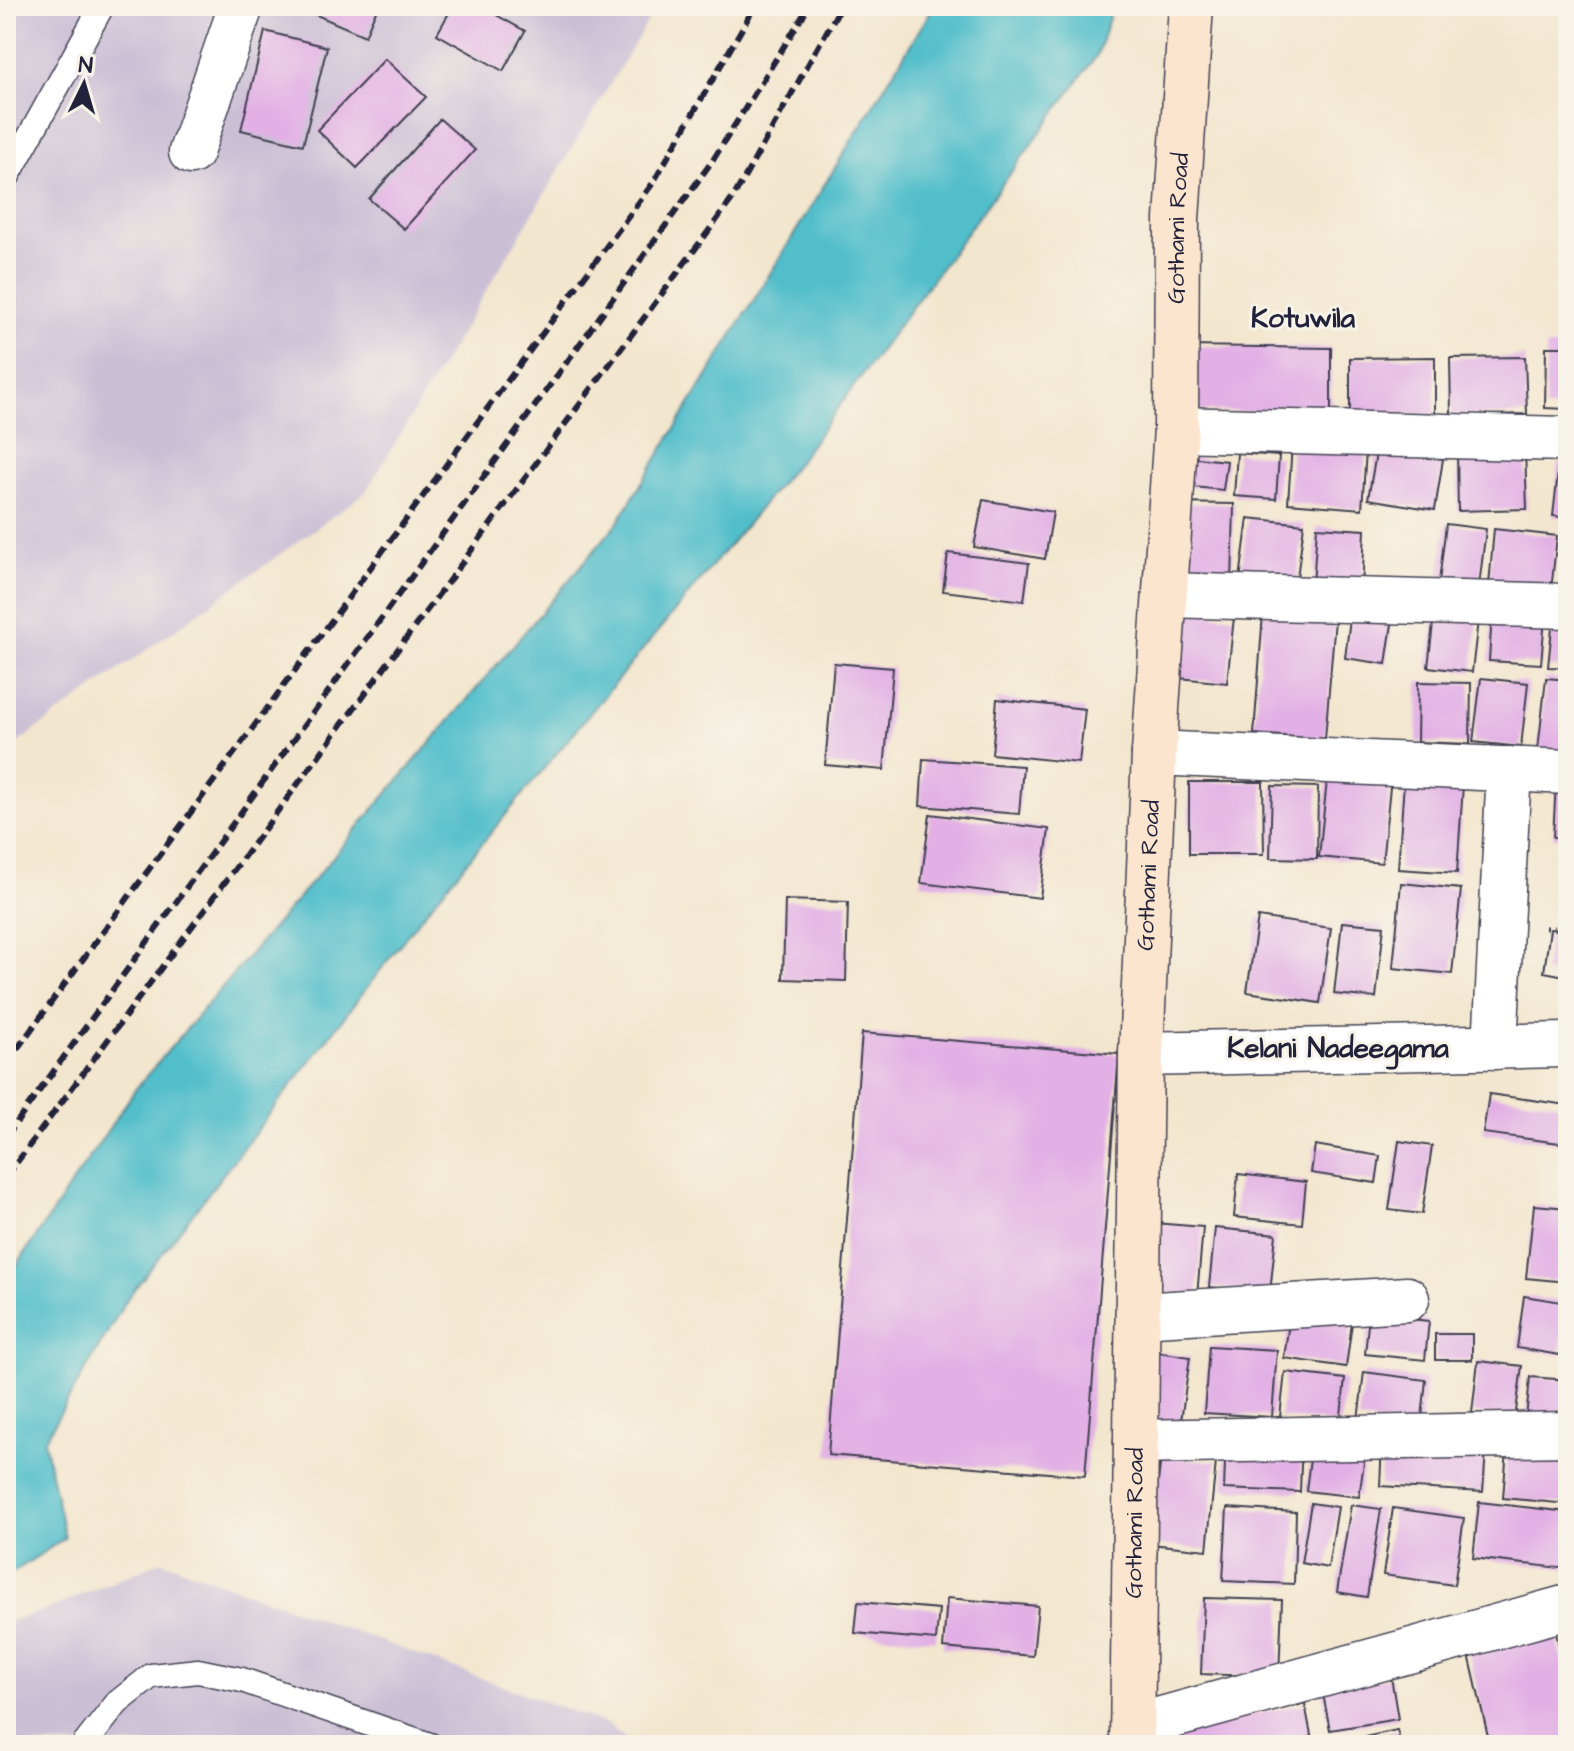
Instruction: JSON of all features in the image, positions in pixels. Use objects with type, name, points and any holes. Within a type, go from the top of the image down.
[{"type":"street","points":[[191,152],[241,6]]},
{"type":"street","name":"Gothami Road","points":[[1132,1736],[1141,1054],[1154,753],[1176,429],[1177,219],[1191,6]]},
{"type":"street","points":[[1176,429],[1568,439]]},
{"type":"street","points":[[1165,595],[1568,606]]},
{"type":"street","points":[[1154,753],[1568,772]]},
{"type":"street","points":[[1495,1047],[1509,769]]},
{"type":"street","points":[[1141,1054],[1568,1045]]},
{"type":"street","points":[[1138,1315],[1407,1299]]},
{"type":"street","points":[[1136,1442],[1568,1434]]},
{"type":"street","points":[[1132,1736],[1568,1607]]},
{"type":"lane","points":[[6,179],[102,6]]},
{"type":"lane","points":[[84,1745],[117,1703],[151,1676],[198,1671],[242,1680],[430,1745]]},
{"type":"shaded area","points":[[6,6],[657,6],[365,493],[6,751]]},
{"type":"shaded area","points":[[162,1561],[609,1725],[632,1745],[6,1745],[6,1622],[49,1609]]},
{"type":"water","points":[[934,6],[1113,6],[1097,55],[799,461],[422,916],[127,1299],[44,1441],[65,1538],[6,1577],[6,1281],[137,1087],[616,525]]},
{"type":"building","points":[[301,6],[378,6],[365,36]]},
{"type":"building","points":[[453,6],[480,6],[525,31],[503,71],[437,34]]},
{"type":"building","points":[[265,31],[327,47],[303,145],[241,130]]},
{"type":"building","points":[[385,59],[426,97],[357,168],[317,130]]},
{"type":"building","points":[[440,119],[475,150],[404,229],[369,199]]},
{"type":"building","points":[[1184,346],[1331,348],[1331,412],[1184,411]]},
{"type":"building","points":[[1546,347],[1568,347],[1568,409],[1545,408]]},
{"type":"building","points":[[1435,357],[1435,414],[1350,414],[1350,358]]},
{"type":"building","points":[[1525,357],[1527,414],[1451,416],[1450,358]]},
{"type":"building","points":[[1292,445],[1366,451],[1362,509],[1288,503]]},
{"type":"building","points":[[1561,446],[1568,447],[1568,518],[1553,516]]},
{"type":"building","points":[[1377,448],[1443,459],[1435,510],[1368,499]]},
{"type":"building","points":[[1525,448],[1527,509],[1458,511],[1457,450]]},
{"type":"building","points":[[1237,453],[1279,456],[1276,499],[1234,496]]},
{"type":"building","points":[[1176,456],[1227,461],[1223,490],[1173,485]]},
{"type":"building","points":[[983,500],[1053,512],[1045,559],[974,547]]},
{"type":"building","points":[[1172,503],[1234,504],[1232,584],[1170,582]]},
{"type":"building","points":[[1248,518],[1304,524],[1296,586],[1240,579]]},
{"type":"building","points":[[1446,524],[1486,529],[1479,586],[1439,582]]},
{"type":"building","points":[[1317,527],[1365,530],[1362,589],[1313,586]]},
{"type":"building","points":[[1494,529],[1557,536],[1551,591],[1489,585]]},
{"type":"building","points":[[1568,534],[1568,583],[1561,582]]},
{"type":"building","points":[[948,553],[1029,563],[1024,601],[943,591]]},
{"type":"building","points":[[1167,609],[1234,617],[1227,683],[1160,676]]},
{"type":"building","points":[[1351,611],[1393,617],[1386,664],[1345,658]]},
{"type":"building","points":[[1263,613],[1335,619],[1325,739],[1254,734]]},
{"type":"building","points":[[1492,614],[1545,618],[1541,664],[1489,661]]},
{"type":"building","points":[[1434,615],[1478,620],[1472,672],[1428,667]]},
{"type":"building","points":[[1553,618],[1568,619],[1568,668],[1548,667]]},
{"type":"building","points":[[834,663],[893,668],[884,770],[825,765]]},
{"type":"building","points":[[1481,678],[1528,683],[1521,747],[1473,742]]},
{"type":"building","points":[[1546,678],[1568,680],[1568,753],[1538,750]]},
{"type":"building","points":[[1418,682],[1471,683],[1470,744],[1417,742]]},
{"type":"building","points":[[997,699],[1085,709],[1079,763],[992,754]]},
{"type":"building","points":[[923,759],[1023,766],[1019,814],[920,806]]},
{"type":"building","points":[[1328,771],[1391,778],[1382,863],[1319,857]]},
{"type":"building","points":[[1189,782],[1263,782],[1264,854],[1189,854]]},
{"type":"building","points":[[1404,782],[1463,785],[1457,873],[1398,869]]},
{"type":"building","points":[[1556,782],[1568,783],[1568,838],[1553,837]]},
{"type":"building","points":[[1272,786],[1318,787],[1317,859],[1270,858]]},
{"type":"building","points":[[930,814],[1049,829],[1040,898],[921,883]]},
{"type":"building","points":[[1401,883],[1461,889],[1452,974],[1393,968]]},
{"type":"building","points":[[785,900],[848,902],[846,981],[783,979]]},
{"type":"building","points":[[1258,917],[1331,928],[1320,1003],[1247,992]]},
{"type":"building","points":[[1342,922],[1384,926],[1376,998],[1334,994]]},
{"type":"building","points":[[1550,929],[1568,931],[1565,976],[1544,972]]},
{"type":"building","points":[[862,1033],[1119,1054],[1085,1476],[828,1455]]},
{"type":"building","points":[[1489,1094],[1568,1105],[1568,1144],[1483,1133]]},
{"type":"building","points":[[1399,1141],[1432,1146],[1422,1214],[1389,1210]]},
{"type":"building","points":[[1315,1145],[1380,1156],[1376,1183],[1311,1173]]},
{"type":"building","points":[[1238,1174],[1306,1182],[1302,1224],[1234,1217]]},
{"type":"building","points":[[1534,1205],[1568,1208],[1567,1282],[1526,1278]]},
{"type":"building","points":[[1154,1223],[1203,1227],[1197,1296],[1148,1292]]},
{"type":"building","points":[[1215,1228],[1276,1234],[1270,1293],[1209,1287]]},
{"type":"building","points":[[1524,1296],[1568,1303],[1560,1355],[1517,1348]]},
{"type":"building","points":[[1290,1315],[1352,1323],[1346,1367],[1284,1358]]},
{"type":"building","points":[[1369,1315],[1429,1321],[1425,1360],[1365,1354]]},
{"type":"building","points":[[1435,1334],[1472,1334],[1472,1360],[1435,1360]]},
{"type":"building","points":[[1209,1346],[1277,1350],[1272,1417],[1204,1413]]},
{"type":"building","points":[[1152,1351],[1190,1357],[1180,1428],[1142,1423]]},
{"type":"building","points":[[1478,1361],[1522,1366],[1515,1419],[1472,1413]]},
{"type":"building","points":[[1285,1372],[1345,1379],[1340,1424],[1280,1417]]},
{"type":"building","points":[[1364,1372],[1426,1380],[1421,1427],[1358,1420]]},
{"type":"building","points":[[1530,1377],[1568,1380],[1568,1422],[1526,1419]]},
{"type":"building","points":[[1226,1437],[1302,1440],[1300,1492],[1224,1489]]},
{"type":"building","points":[[1508,1437],[1568,1442],[1568,1504],[1503,1498]]},
{"type":"building","points":[[1312,1443],[1366,1449],[1359,1497],[1306,1491]]},
{"type":"building","points":[[1382,1443],[1486,1450],[1483,1492],[1380,1486]]},
{"type":"building","points":[[1161,1456],[1216,1462],[1207,1550],[1151,1544]]},
{"type":"building","points":[[1479,1502],[1568,1512],[1568,1569],[1473,1558]]},
{"type":"building","points":[[1311,1503],[1338,1507],[1328,1568],[1301,1563]]},
{"type":"building","points":[[1351,1505],[1381,1509],[1367,1597],[1337,1592]]},
{"type":"building","points":[[1227,1508],[1296,1512],[1294,1584],[1223,1581]]},
{"type":"building","points":[[1393,1508],[1464,1518],[1454,1585],[1383,1575]]},
{"type":"building","points":[[947,1598],[1038,1606],[1033,1656],[943,1648]]},
{"type":"building","points":[[1204,1598],[1282,1600],[1279,1677],[1201,1674]]},
{"type":"building","points":[[858,1602],[939,1609],[936,1640],[855,1633]]},
{"type":"building","points":[[1555,1629],[1568,1683],[1568,1745],[1490,1745],[1468,1650]]},
{"type":"building","points":[[1391,1677],[1398,1719],[1330,1730],[1322,1689]]},
{"type":"building","points":[[1305,1704],[1313,1745],[1168,1745],[1165,1731]]},
{"type":"building","points":[[1397,1730],[1401,1745],[1367,1745],[1365,1737]]},
{"type":"railway","points":[[6,1064],[653,183],[755,6]]},
{"type":"railway","points":[[6,1137],[713,160],[809,6]]},
{"type":"railway","points":[[6,1177],[733,198],[841,6]]},
{"type":"district","name":"Kotuwila","points":[[1303,318]]},
{"type":"district","name":"Kelani Nadeegama","points":[[1338,1048]]}]
